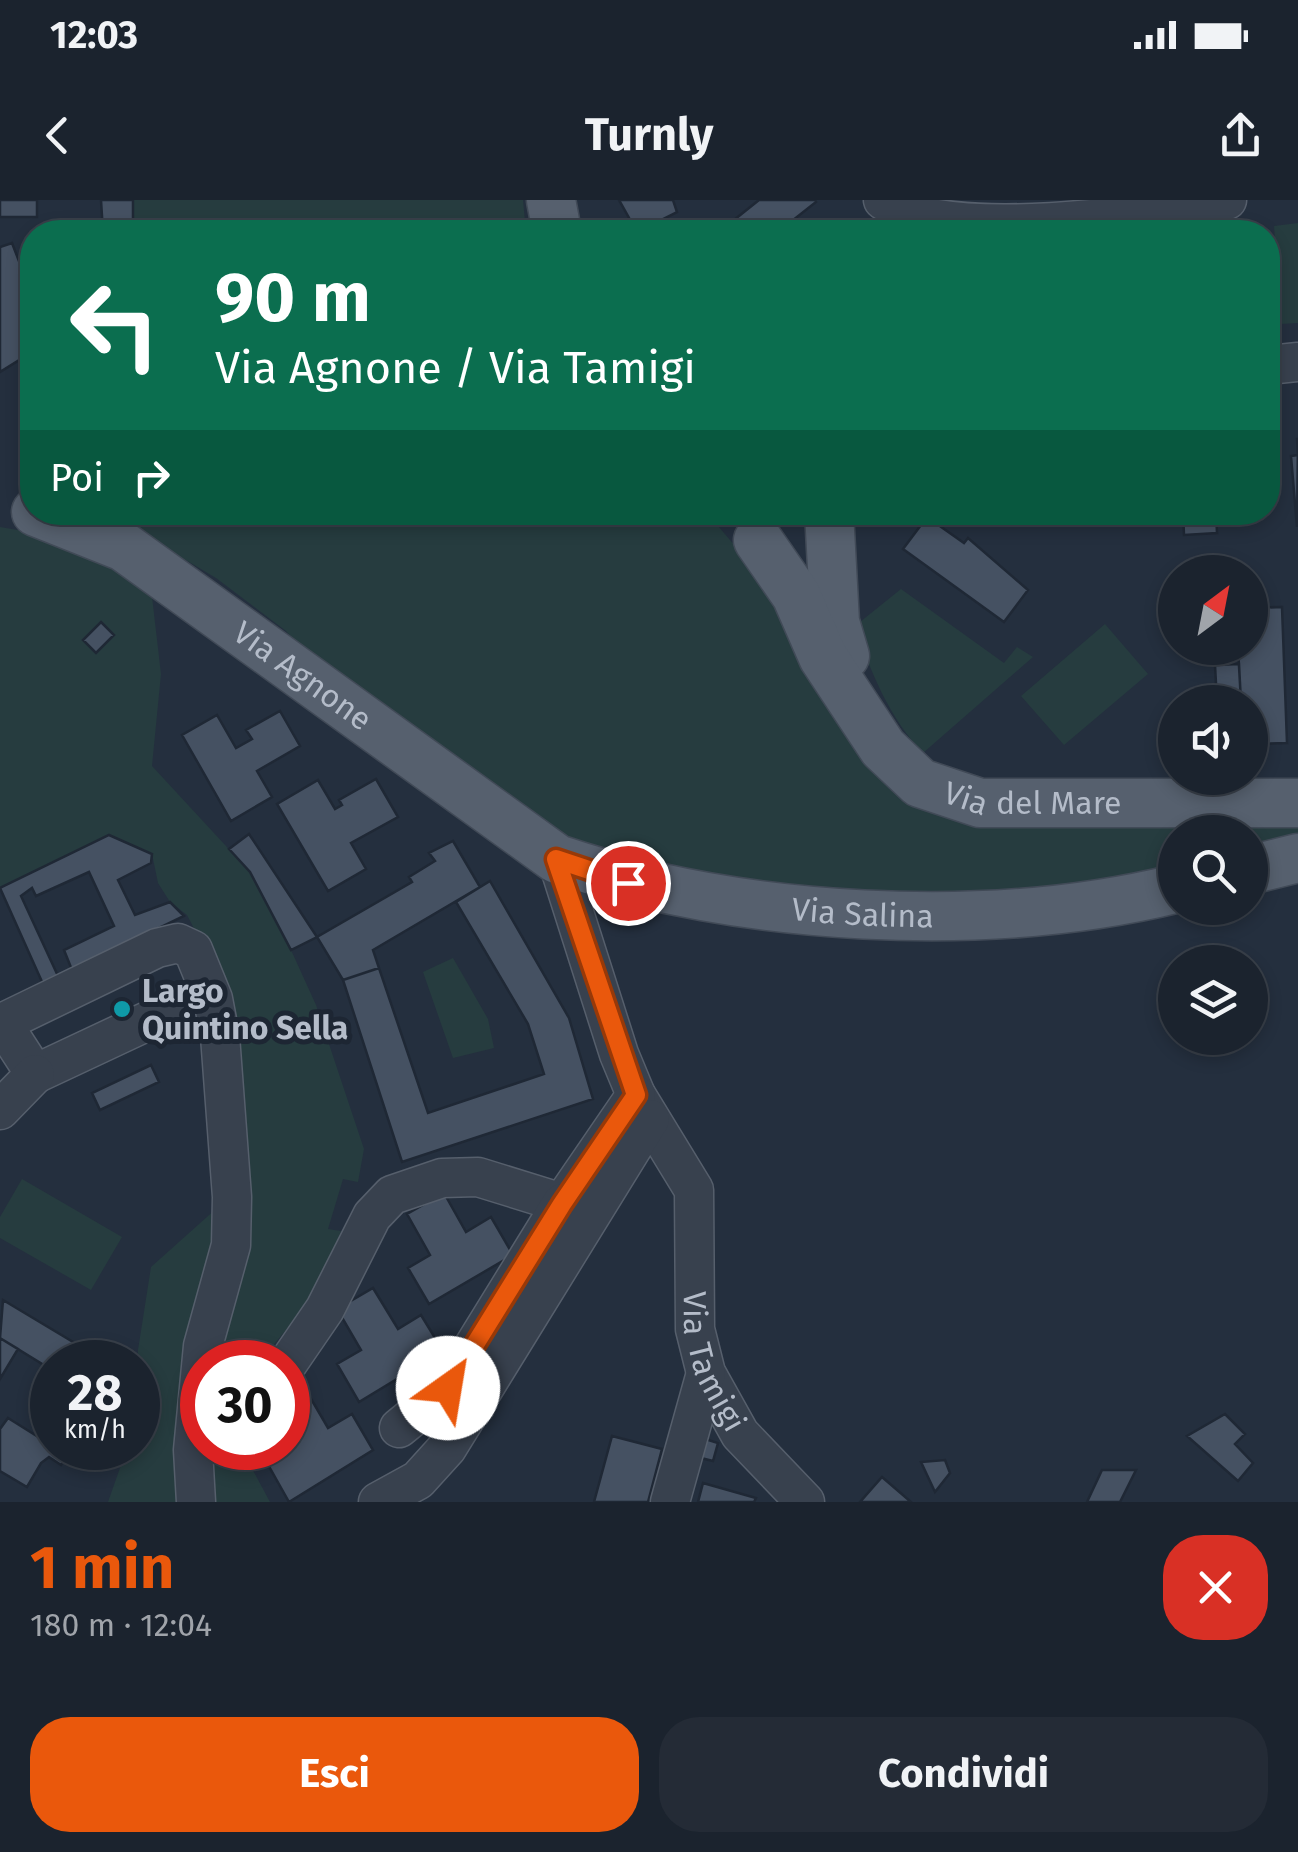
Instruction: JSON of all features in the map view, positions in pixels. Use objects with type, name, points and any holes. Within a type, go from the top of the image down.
[{"type":"main road","name":"Via Agnone","points":[[68,525],[124,546],[556,859]]},
{"type":"main road","name":"Via del Mare","points":[[746,525],[796,595],[823,657],[882,748],[920,783],[980,802],[1298,803]]},
{"type":"main road","points":[[747,525],[771,547],[801,546],[823,525]]},
{"type":"main road","points":[[830,525],[834,622],[862,717]]},
{"type":"main road","points":[[1268,866],[1298,858]]},
{"type":"main road","name":"Via Salina","points":[[556,859],[686,896],[827,911],[953,914],[1045,910],[1121,902],[1158,892]]},
{"type":"street","points":[[883,200],[940,220]]},
{"type":"street","points":[[1150,220],[1227,200]]},
{"type":"street","points":[[378,1502],[418,1480],[448,1448],[610,1183],[643,1107],[556,859]]},
{"type":"street","points":[[35,1074],[1,1022],[157,948],[178,943],[193,950],[213,999],[220,1036],[232,1197],[231,1245],[203,1346],[193,1450],[196,1502]]},
{"type":"street","points":[[3,1105],[35,1074],[166,1012]]},
{"type":"street","points":[[399,1428],[448,1388],[562,1204],[643,1107]]},
{"type":"street","name":"Via Tamigi","points":[[643,1107],[694,1190],[694,1312],[706,1373],[740,1434],[790,1497]]},
{"type":"street","points":[[304,1340],[325,1309],[372,1216],[392,1194],[442,1178],[478,1177],[562,1204]]},
{"type":"street","points":[[670,1502],[706,1373]]},
{"type":"green space","points":[[133,200],[523,200],[525,220],[144,220],[133,219]]},
{"type":"green space","points":[[1298,223],[1298,323],[1281,324],[1280,225]]},
{"type":"green space","points":[[127,525],[717,525],[793,614],[888,782],[1235,815],[1158,815],[1158,878],[1022,894],[805,895],[581,853],[323,673],[286,631],[216,578]]},
{"type":"green space","points":[[0,527],[53,536],[151,588],[161,674],[152,766],[250,872],[316,1005],[364,1149],[358,1182],[343,1179],[328,1229],[341,1231],[319,1291],[278,1340],[208,1340],[228,994],[187,915],[170,902],[158,883],[152,854],[109,835],[0,888]]},
{"type":"green space","points":[[901,589],[1004,663],[1017,647],[1033,657],[923,753],[882,694],[855,626]]},
{"type":"green space","points":[[1105,624],[1148,674],[1064,745],[1021,696]]},
{"type":"green space","points":[[1268,818],[1298,821],[1298,844],[1268,852]]},
{"type":"green space","points":[[453,958],[488,1019],[494,1048],[453,1058],[423,972]]},
{"type":"green space","points":[[22,1179],[122,1237],[91,1290],[0,1238],[0,1217]]},
{"type":"green space","points":[[217,1208],[201,1340],[180,1340],[180,1470],[186,1470],[182,1502],[108,1502],[119,1470],[160,1470],[160,1340],[140,1340],[151,1267]]},
{"type":"green space","points":[[204,1470],[253,1470],[270,1502],[206,1502]]},
{"type":"building","points":[[0,200],[37,200],[37,217],[0,217]]},
{"type":"building","points":[[101,200],[133,200],[133,219],[144,220],[102,220]]},
{"type":"building","points":[[619,200],[673,200],[677,212],[661,220],[630,220]]},
{"type":"building","points":[[759,200],[816,202],[793,220],[734,220]]},
{"type":"building","points":[[12,243],[20,264],[20,360],[0,372],[0,247]]},
{"type":"building","points":[[1298,455],[1297,527],[1291,456]]},
{"type":"building","points":[[921,525],[938,525],[964,543],[968,538],[1028,590],[1004,622],[903,549]]},
{"type":"building","points":[[1184,525],[1217,525],[1217,533],[1184,535]]},
{"type":"building","points":[[1268,607],[1282,607],[1287,743],[1268,744],[1268,685],[1240,685],[1239,665],[1268,665]]},
{"type":"building","points":[[101,622],[114,635],[96,653],[83,640]]},
{"type":"building","points":[[1215,665],[1239,665],[1240,685],[1216,685]]},
{"type":"building","points":[[280,711],[300,746],[257,771],[272,797],[231,821],[182,735],[217,715],[236,748],[252,739],[246,730]]},
{"type":"building","points":[[376,779],[398,817],[351,843],[366,869],[328,891],[277,804],[318,780],[335,809],[342,805],[339,800]]},
{"type":"building","points":[[249,834],[317,937],[291,950],[250,872],[229,849]]},
{"type":"building","points":[[109,835],[152,854],[151,863],[118,880],[135,915],[170,902],[184,916],[72,970],[64,950],[114,926],[89,872],[36,896],[32,888],[21,896],[58,976],[43,984],[0,888]]},
{"type":"building","points":[[453,841],[480,887],[373,950],[379,968],[343,980],[317,937],[412,882],[409,877],[435,861],[429,853]]},
{"type":"building","points":[[490,881],[569,1018],[593,1099],[402,1162],[343,980],[379,968],[428,1113],[544,1074],[528,1024],[456,902]]},
{"type":"building","points":[[151,1065],[159,1082],[100,1110],[92,1093]]},
{"type":"building","points":[[444,1193],[466,1232],[491,1217],[513,1255],[429,1304],[408,1268],[430,1255],[407,1214]]},
{"type":"building","points":[[373,1288],[398,1329],[421,1315],[443,1351],[359,1402],[337,1364],[361,1350],[337,1309]]},
{"type":"building","points":[[3,1300],[70,1340],[30,1340],[30,1356],[0,1338]]},
{"type":"building","points":[[0,1338],[18,1349],[0,1379]]},
{"type":"building","points":[[310,1397],[328,1428],[352,1414],[373,1450],[289,1502],[271,1470],[310,1470]]},
{"type":"building","points":[[1225,1414],[1245,1434],[1235,1444],[1253,1463],[1238,1481],[1187,1436]]},
{"type":"building","points":[[8,1418],[30,1432],[30,1470],[37,1470],[27,1487],[0,1471],[0,1429]]},
{"type":"building","points":[[612,1436],[662,1449],[648,1502],[594,1502]]},
{"type":"building","points":[[702,1438],[718,1443],[713,1461],[697,1457]]},
{"type":"building","points":[[945,1460],[950,1473],[935,1492],[921,1462]]},
{"type":"building","points":[[1102,1470],[1136,1470],[1120,1502],[1087,1502]]},
{"type":"building","points":[[882,1477],[911,1502],[860,1502]]},
{"type":"building","points":[[703,1483],[756,1498],[754,1502],[698,1502]]},
{"type":"place","name":"Largo Quintino Sella","points":[[122,1009]]},
{"type":"route","points":[[448,1388],[562,1204],[636,1095],[618,1054],[556,859],[628,883]]}]
